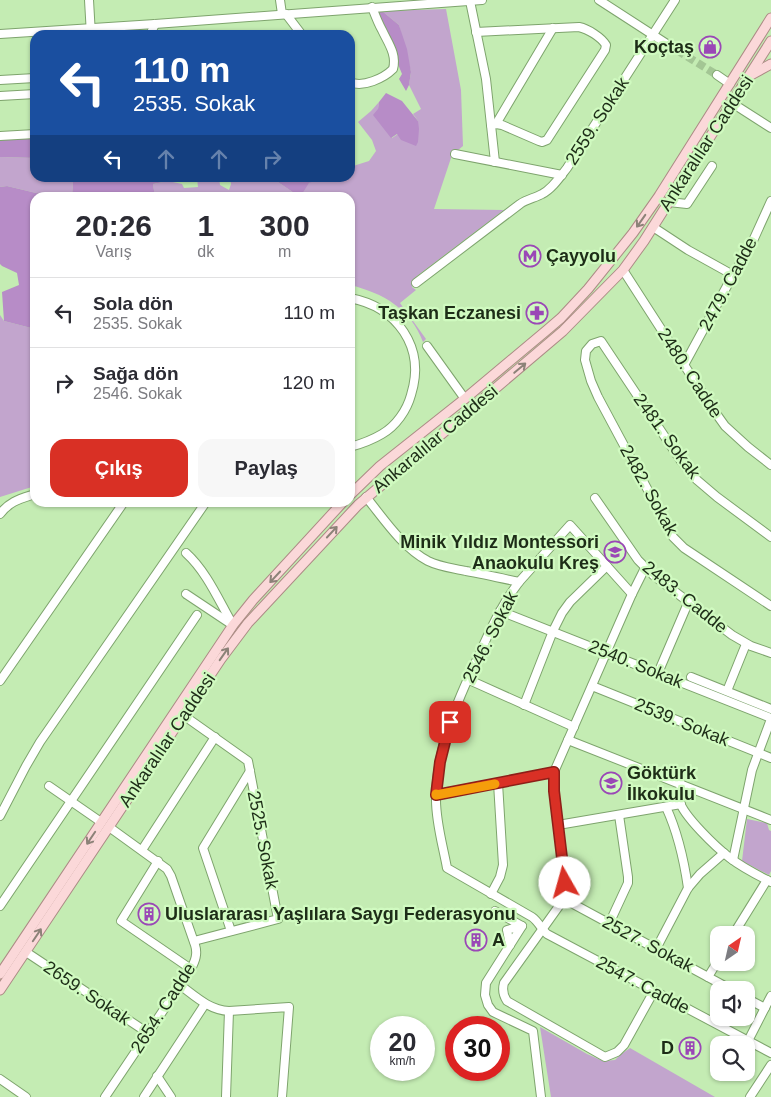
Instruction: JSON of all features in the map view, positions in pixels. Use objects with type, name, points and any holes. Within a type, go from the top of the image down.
[{"type":"main road","name":"Ankaralılar Caddesi","points":[[355,490],[380,466],[465,399],[575,304],[614,258],[658,196],[771,18]]},
{"type":"main road","points":[[762,32],[771,37]]},
{"type":"main road","points":[[756,42],[770,46]]},
{"type":"main road","name":"Ankaralılar Caddesi","points":[[0,974],[243,629],[366,497],[543,349],[623,270],[644,241],[770,46]]},
{"type":"main road","points":[[749,77],[771,64]]},
{"type":"main road","points":[[730,84],[740,90]]},
{"type":"main road","points":[[614,258],[623,270]]},
{"type":"main road","points":[[535,340],[543,349]]},
{"type":"main road","points":[[358,487],[366,497]]},
{"type":"main road","name":"Ankaralılar Caddesi","points":[[0,990],[233,625],[253,600],[338,507]]},
{"type":"street","points":[[89,0],[91,30]]},
{"type":"street","points":[[280,0],[284,14],[298,30]]},
{"type":"street","points":[[107,30],[369,5],[482,0]]},
{"type":"street","points":[[599,0],[668,44]]},
{"type":"street","name":"2559. Sokak","points":[[455,154],[562,175],[675,0]]},
{"type":"street","points":[[470,1],[494,124],[495,162]]},
{"type":"street","points":[[355,83],[366,83],[384,76],[393,69],[392,49],[369,5]]},
{"type":"street","points":[[152,30],[155,24]]},
{"type":"street","points":[[476,32],[572,27],[582,28],[605,42],[606,45],[605,50],[547,140],[542,142],[505,126],[494,124]]},
{"type":"street","points":[[494,124],[553,28]]},
{"type":"street","points":[[0,34],[30,33]]},
{"type":"street","points":[[717,75],[730,84]]},
{"type":"street","points":[[0,80],[30,78]]},
{"type":"street","points":[[0,96],[30,94]]},
{"type":"street","points":[[732,103],[771,128]]},
{"type":"street","points":[[0,136],[30,134]]},
{"type":"street","points":[[669,202],[687,204],[712,166]]},
{"type":"street","points":[[416,283],[520,204],[529,198],[543,194],[562,175]]},
{"type":"street","name":"2479. Cadde","points":[[684,365],[752,243],[771,201]]},
{"type":"street","points":[[653,226],[688,250],[733,275]]},
{"type":"street","name":"2480. Cadde","points":[[623,270],[725,426],[771,465]]},
{"type":"street","points":[[355,299],[372,305],[395,320],[411,346],[416,368],[409,402],[400,417],[384,433],[355,445]]},
{"type":"street","name":"2481. Sokak","points":[[601,341],[688,471],[717,497],[771,537]]},
{"type":"street","name":"2482. Sokak","points":[[601,341],[592,344],[586,351],[585,360],[591,381],[670,533],[684,548],[771,606]]},
{"type":"street","points":[[427,346],[465,399]]},
{"type":"street","points":[[0,514],[5,506],[11,502],[30,496]]},
{"type":"street","points":[[366,497],[390,527],[420,556],[446,567],[519,582]]},
{"type":"street","name":"2483. Cadde","points":[[595,498],[645,568],[719,626],[746,644],[771,653]]},
{"type":"street","points":[[0,681],[121,507]]},
{"type":"street","points":[[0,816],[40,742],[203,507]]},
{"type":"street","name":"2546. Sokak","points":[[491,894],[447,868],[436,795],[438,770],[446,734],[468,679],[506,600],[519,582],[570,525],[607,566]]},
{"type":"street","points":[[186,554],[204,574],[233,625]]},
{"type":"street","points":[[524,705],[552,631],[570,602],[607,566],[632,594]]},
{"type":"street","points":[[645,568],[554,772],[558,826],[566,888],[564,899],[504,984],[503,992],[507,1000],[605,1057],[617,1052],[624,1045],[654,991]]},
{"type":"street","points":[[186,594],[233,625]]},
{"type":"street","points":[[658,673],[688,603]]},
{"type":"street","name":"2540. Sokak","points":[[500,611],[658,673],[746,703],[771,718]]},
{"type":"street","points":[[0,906],[197,614]]},
{"type":"street","points":[[727,691],[746,644]]},
{"type":"street","points":[[691,677],[727,691],[746,703],[771,708]]},
{"type":"street","points":[[468,679],[574,727]]},
{"type":"street","name":"2539. Sokak","points":[[592,686],[771,758]]},
{"type":"street","points":[[142,850],[215,737],[183,715]]},
{"type":"street","points":[[733,860],[749,778],[771,718]]},
{"type":"street","name":"2525. Sokak","points":[[215,737],[248,761],[278,919],[231,931]]},
{"type":"street","points":[[568,740],[771,820]]},
{"type":"street","points":[[194,941],[231,931],[203,848],[250,771]]},
{"type":"street","points":[[436,795],[554,772]]},
{"type":"street","points":[[491,894],[500,877],[503,865],[498,783]]},
{"type":"street","points":[[682,785],[678,795],[681,804],[696,824],[724,853],[769,881],[740,926]]},
{"type":"street","name":"2654. Cadde","points":[[49,786],[167,869],[197,952],[194,962],[180,985],[105,1097]]},
{"type":"street","points":[[558,826],[681,804]]},
{"type":"street","points":[[666,807],[677,834],[688,888]]},
{"type":"street","points":[[609,924],[628,883],[619,815]]},
{"type":"street","points":[[656,949],[688,888],[700,874],[724,853]]},
{"type":"street","points":[[158,862],[121,921],[190,969]]},
{"type":"street","name":"2547. Cadde","points":[[491,894],[532,917],[548,934],[739,1036]]},
{"type":"street","name":"2527. Sokak","points":[[564,899],[715,981]]},
{"type":"street","points":[[495,911],[522,926],[486,983],[485,995],[488,1005],[493,1012],[533,1031],[541,1097]]},
{"type":"street","name":"2659. Sokak","points":[[26,952],[148,1033]]},
{"type":"street","points":[[708,977],[712,971]]},
{"type":"street","points":[[180,985],[205,1004],[218,1010],[289,1007],[282,1097]]},
{"type":"street","points":[[751,1036],[771,996]]},
{"type":"street","points":[[755,1003],[765,1008]]},
{"type":"street","points":[[144,1097],[205,1004]]},
{"type":"street","points":[[226,1097],[229,1011]]},
{"type":"street","name":"2547. Cadde","points":[[755,1045],[771,1053]]},
{"type":"street","points":[[750,1097],[771,1065]]},
{"type":"street","points":[[157,1076],[171,1097]]},
{"type":"street","points":[[0,1079],[26,1097]]},
{"type":"shaded area","points":[[446,9],[461,90],[463,146],[452,155],[434,209],[504,210],[417,276],[412,282],[412,287],[416,290],[400,303],[426,339],[423,342],[411,320],[394,304],[374,293],[355,286],[355,192],[303,192],[310,182],[355,182],[355,165],[369,161],[376,151],[372,140],[358,122],[379,102],[378,109],[392,138],[418,121],[413,114],[421,109],[409,85],[411,72],[399,25],[382,11]]},
{"type":"shaded area","points":[[382,11],[399,25],[407,49],[411,72],[406,91],[399,79],[402,74],[377,13]]},
{"type":"shaded area","points":[[386,93],[402,101],[418,121],[418,142],[416,146],[401,140],[397,134],[391,138],[373,115]]},
{"type":"shaded area","points":[[30,137],[30,158],[0,157],[0,140]]},
{"type":"shaded area","points":[[0,157],[30,158],[30,182],[73,182],[72,192],[32,192],[7,186],[0,187]]},
{"type":"shaded area","points":[[73,182],[163,182],[153,184],[154,192],[72,192]]},
{"type":"shaded area","points":[[173,182],[182,184],[184,188],[198,187],[197,182],[220,182],[220,185],[229,190],[231,182],[278,182],[293,192],[154,192],[153,184]]},
{"type":"shaded area","points":[[278,182],[311,182],[303,192],[293,192]]},
{"type":"shaded area","points":[[7,186],[32,192],[30,192],[30,328],[4,321],[2,292],[19,285],[17,273],[0,264],[0,187]]},
{"type":"shaded area","points":[[0,315],[4,321],[30,328],[30,488],[0,497]]},
{"type":"shaded area","points":[[747,819],[767,823],[771,831],[771,871],[769,875],[742,861]]},
{"type":"shaded area","points":[[540,1027],[603,1061],[615,1060],[630,1048],[715,1097],[551,1097]]},
{"type":"tunnel","points":[[667,44],[717,75]]},
{"type":"slow traffic","points":[[436,794],[495,784]]},
{"type":"place","name":"Koçtaş","points":[[710,47]]},
{"type":"place","name":"Çayyolu","points":[[530,256]]},
{"type":"place","name":"Taşkan Eczanesi","points":[[537,313]]},
{"type":"place","name":"Minik Yıldız Montessori Anaokulu Kreş","points":[[615,552]]},
{"type":"place","name":"Göktürk İlkokulu","points":[[611,783]]},
{"type":"place","name":"Uluslararası Yaşlılara Saygı Federasyonu","points":[[149,914]]},
{"type":"place","name":"A","points":[[476,940]]},
{"type":"place","name":"D","points":[[690,1048]]},
{"type":"route","points":[[450,722],[437,777],[436,795],[554,772],[554,791],[565,883]]}]
